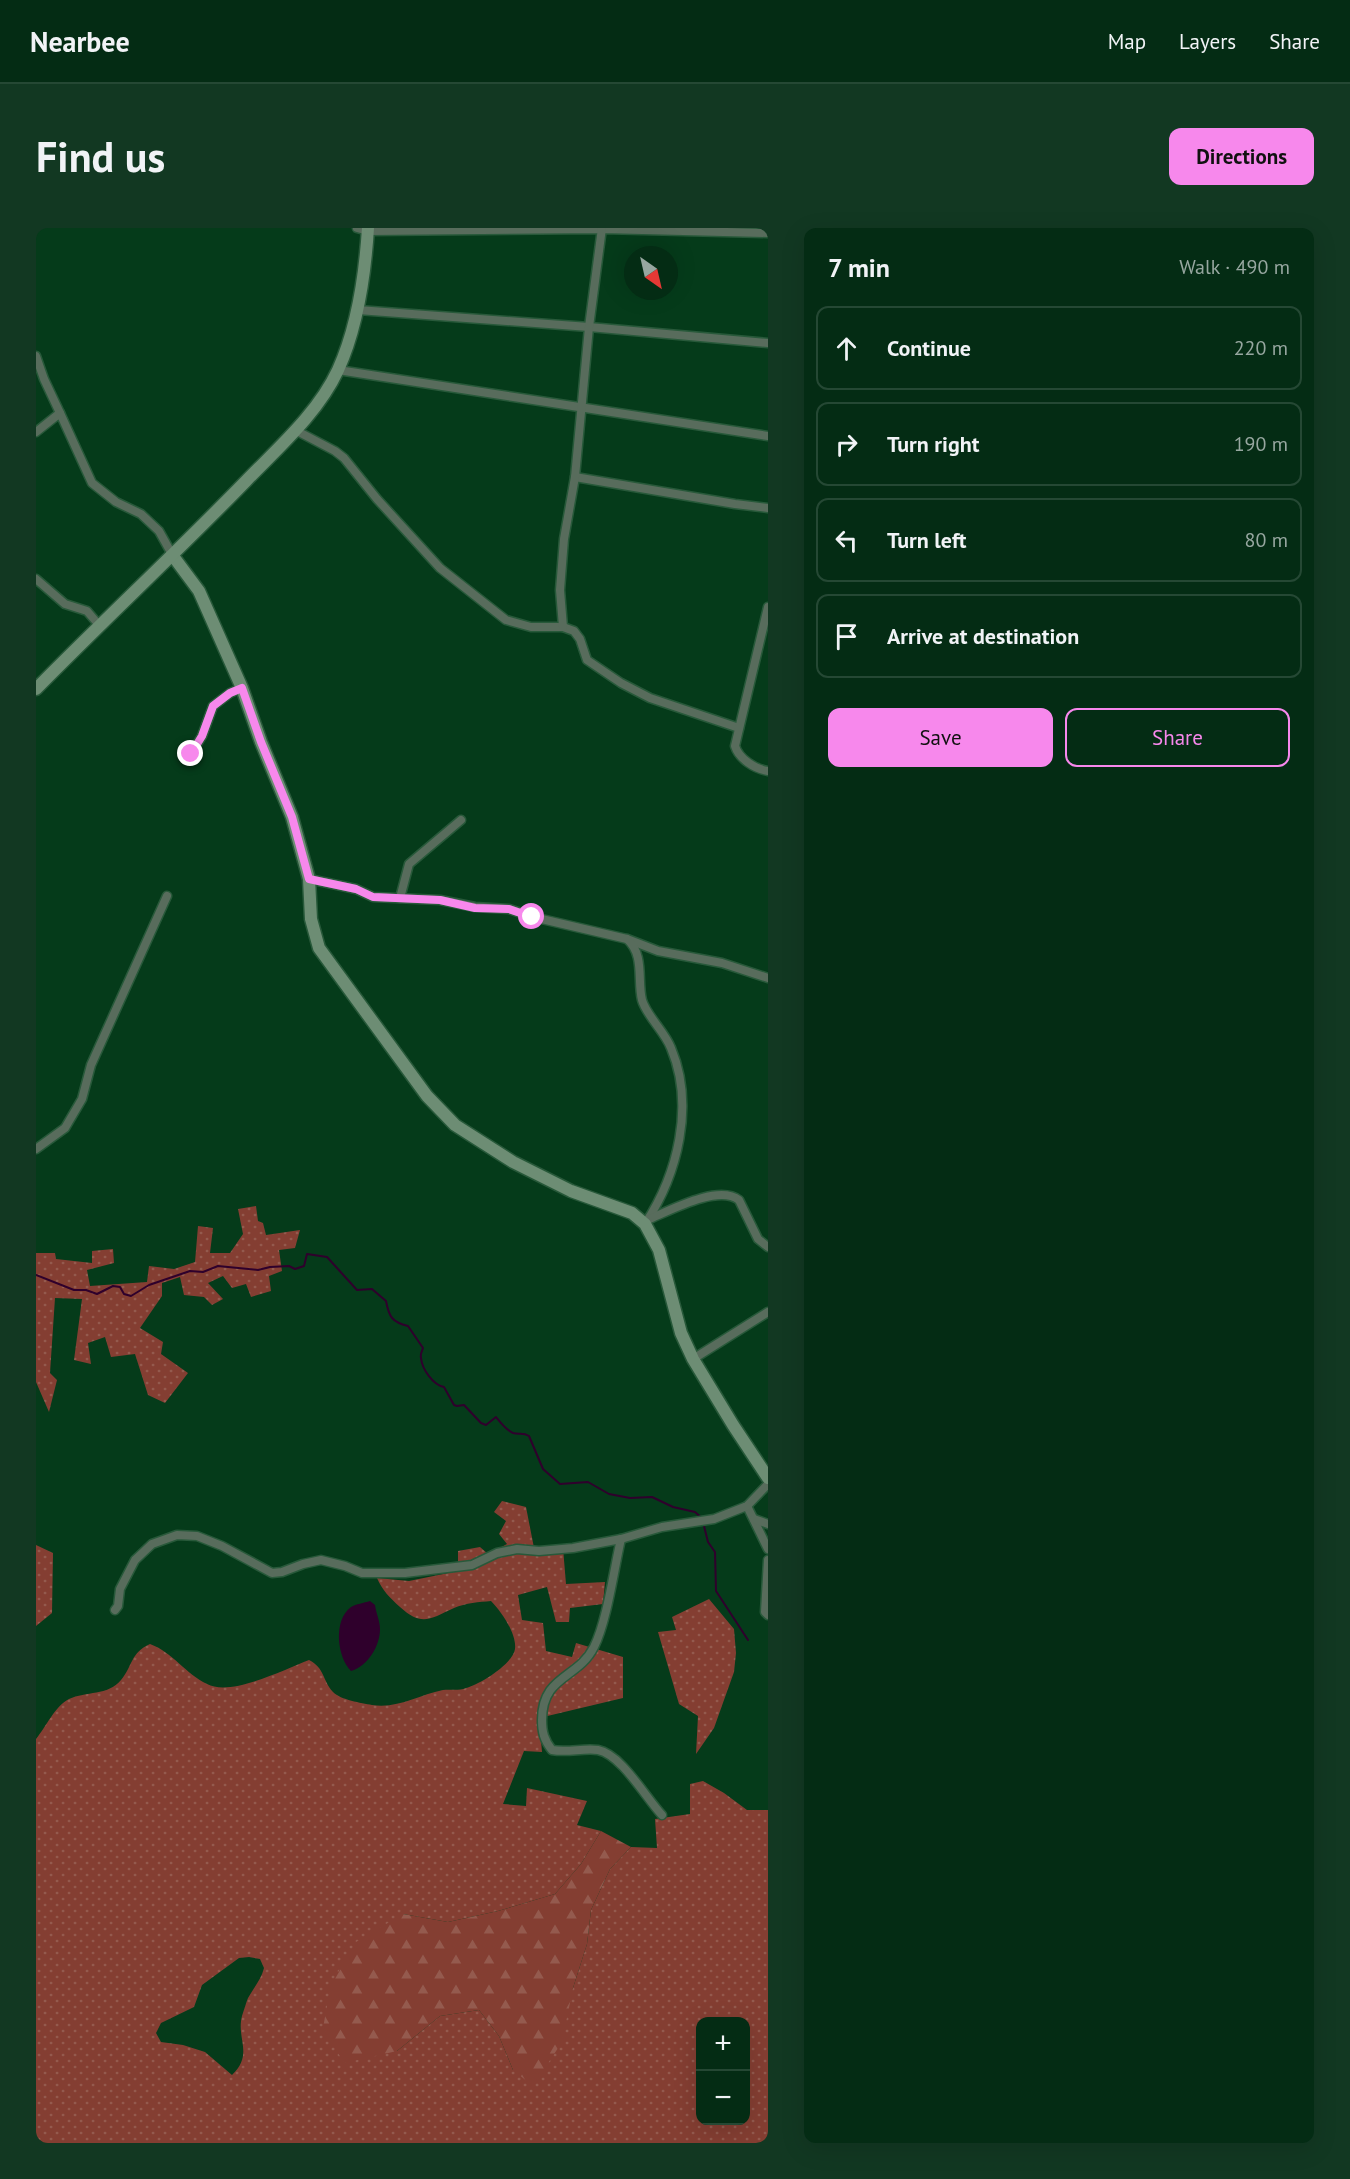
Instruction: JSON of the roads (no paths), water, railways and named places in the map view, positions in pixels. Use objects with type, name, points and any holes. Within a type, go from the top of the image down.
[{"type":"street","points":[[562,627],[560,590],[564,539],[575,477],[589,327],[602,228]]},
{"type":"street","points":[[36,689],[99,625],[173,556],[295,430],[316,405],[338,370],[358,310],[365,229],[602,228],[768,233]]},
{"type":"street","points":[[358,310],[768,343]]},
{"type":"street","points":[[36,356],[44,379],[92,483],[116,502],[141,514],[159,531],[173,556],[199,591],[242,688],[264,750],[292,817],[309,879],[311,919],[319,948],[373,1024],[444,1115],[455,1125],[513,1162],[571,1191],[632,1213],[646,1222],[659,1250],[681,1333],[693,1359],[768,1478]]},
{"type":"street","points":[[338,370],[768,436]]},
{"type":"street","points":[[36,432],[60,413]]},
{"type":"street","points":[[295,430],[344,458],[377,499],[440,568],[506,620],[531,627],[562,627],[574,630],[580,639],[587,660],[621,682],[650,698],[739,728]]},
{"type":"street","points":[[575,477],[768,508]]},
{"type":"street","points":[[36,579],[65,604],[87,611],[99,625]]},
{"type":"street","points":[[768,607],[735,746],[737,753],[761,770],[768,771]]},
{"type":"street","points":[[191,754],[202,736],[213,706],[230,693],[242,688]]},
{"type":"street","points":[[400,898],[409,864],[461,820]]},
{"type":"street","points":[[309,879],[356,889],[373,897],[440,900],[475,908],[509,909],[532,917],[627,939],[658,951],[722,963],[768,978]]},
{"type":"street","points":[[36,1149],[64,1128],[82,1099],[91,1065],[167,896]]},
{"type":"street","points":[[627,939],[632,944],[638,958],[642,1000],[665,1033],[682,1087],[683,1109],[676,1156],[660,1199],[646,1222]]},
{"type":"street","points":[[646,1222],[715,1194],[734,1196],[739,1200],[758,1239],[768,1247]]},
{"type":"street","points":[[693,1359],[768,1312]]},
{"type":"street","points":[[115,1610],[118,1606],[120,1589],[135,1560],[152,1544],[177,1535],[197,1536],[222,1546],[272,1573],[321,1560],[362,1573],[377,1575],[405,1573],[472,1564],[497,1553],[517,1549],[539,1551],[573,1548],[621,1539],[662,1527],[714,1519],[747,1506],[768,1484]]},
{"type":"street","points":[[747,1506],[768,1549]]},
{"type":"street","points":[[754,1519],[768,1524]]},
{"type":"street","points":[[621,1539],[604,1616],[594,1646],[587,1658],[560,1678],[548,1692],[542,1712],[542,1732],[552,1750],[599,1750],[611,1755],[662,1815]]},
{"type":"street","points":[[768,1560],[765,1591],[765,1612],[768,1615]]},
{"type":"waterway","points":[[36,1275],[74,1290],[86,1290],[97,1294],[113,1286],[120,1287],[124,1294],[131,1296],[149,1285],[190,1271],[203,1272],[218,1266],[258,1270],[289,1266],[295,1269],[304,1266],[307,1254],[327,1257],[357,1290],[372,1289],[386,1301],[392,1318],[408,1326],[423,1348],[421,1357],[426,1371],[432,1380],[444,1387],[454,1405],[464,1405],[481,1423],[486,1425],[496,1417],[510,1432],[529,1436],[543,1469],[560,1484],[588,1482],[609,1494],[630,1498],[652,1497],[673,1507],[695,1512],[703,1519]]},
{"type":"waterway","points":[[704,1526],[708,1542],[715,1552],[716,1591],[748,1640]]}]
